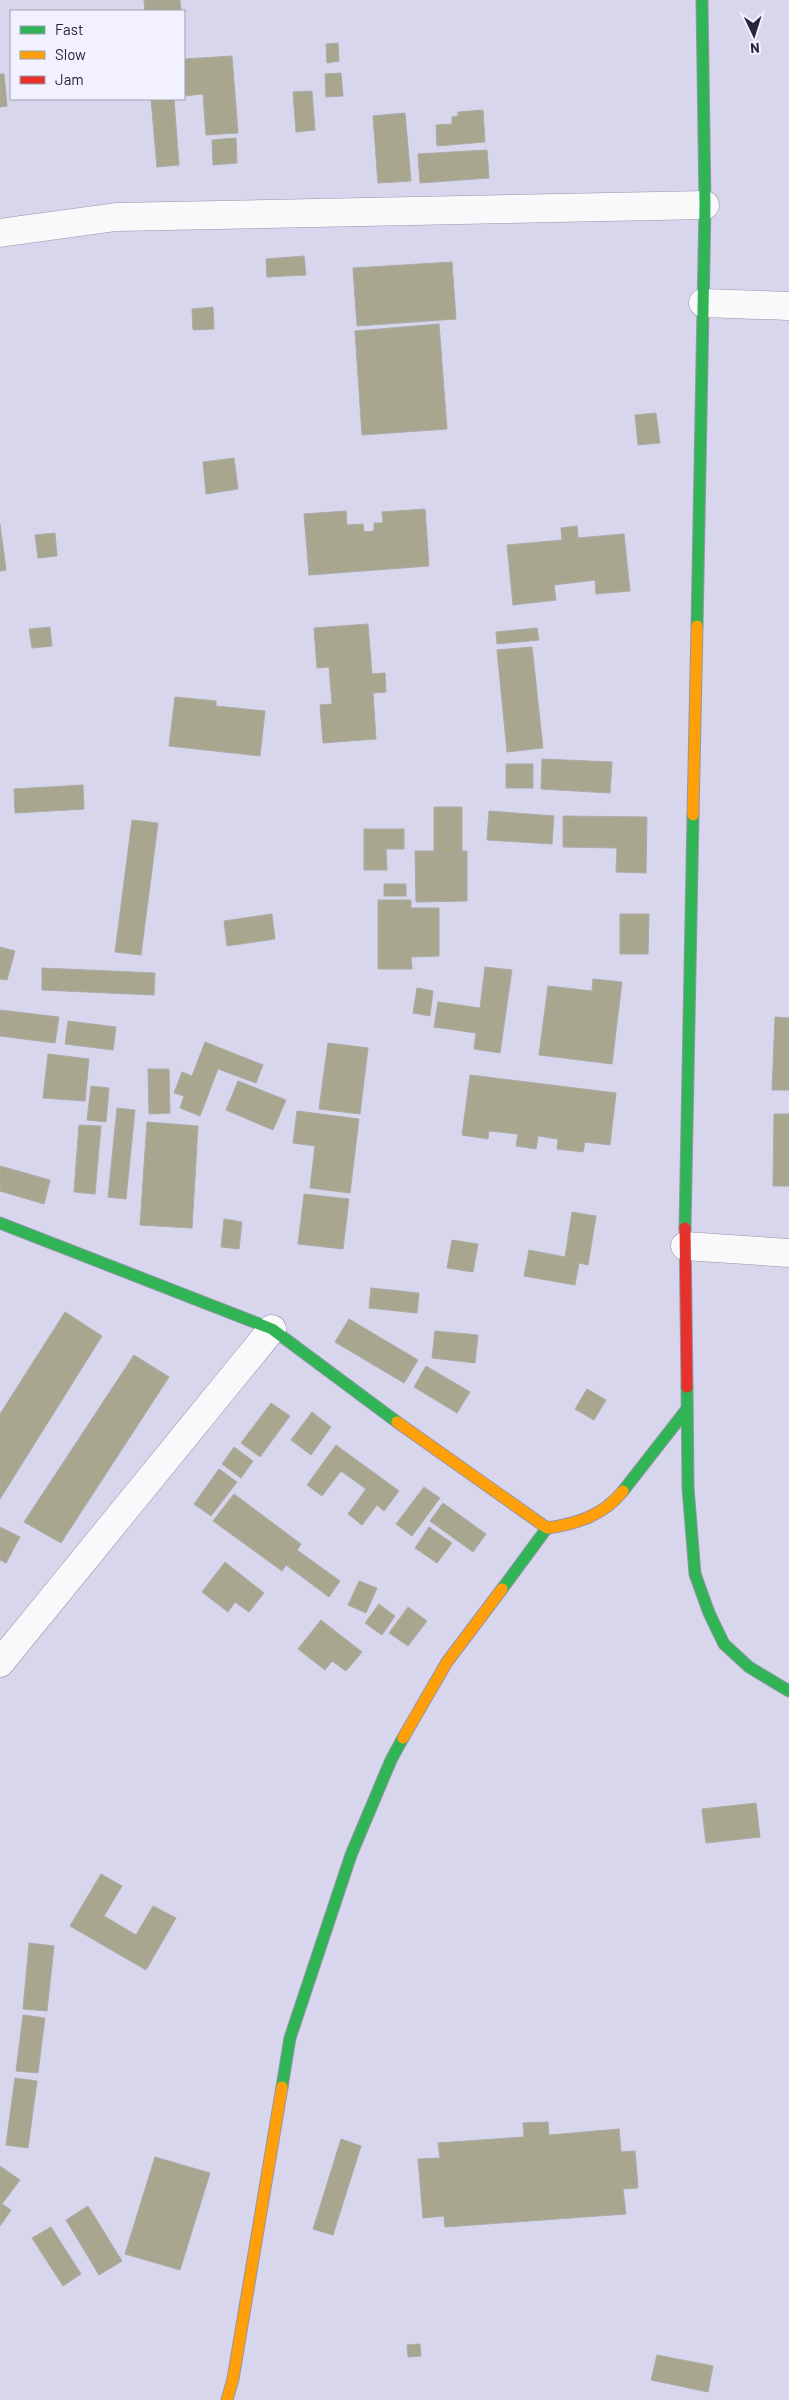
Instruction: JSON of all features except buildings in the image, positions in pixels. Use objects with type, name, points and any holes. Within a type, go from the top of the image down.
[{"type":"street","points":[[702,0],[705,205],[685,1246],[688,1488],[695,1574],[709,1613],[724,1644],[749,1667],[789,1691]]},
{"type":"street","points":[[0,233],[116,218],[705,205]]},
{"type":"street","points":[[703,303],[789,306]]},
{"type":"street","points":[[0,1223],[272,1329],[345,1385],[547,1528],[571,1526],[597,1515],[613,1504],[686,1409]]},
{"type":"street","points":[[685,1246],[789,1253]]},
{"type":"street","points":[[0,1663],[272,1329]]},
{"type":"street","points":[[227,2400],[234,2379],[290,2038],[351,1855],[391,1760],[447,1662],[547,1528]]},
{"type":"traffic: fast","points":[[697,626],[705,205],[702,0]]},
{"type":"traffic: fast","points":[[685,1228],[693,815]]},
{"type":"traffic: fast","points":[[0,1223],[272,1329],[397,1422]]},
{"type":"traffic: fast","points":[[687,1387],[688,1488],[695,1574],[709,1613],[724,1644],[749,1667],[789,1691]]},
{"type":"traffic: fast","points":[[623,1491],[687,1409]]},
{"type":"traffic: fast","points":[[502,1589],[547,1528]]},
{"type":"traffic: fast","points":[[282,2087],[290,2038],[351,1855],[391,1760],[403,1738]]},
{"type":"traffic: slow","points":[[693,815],[697,626]]},
{"type":"traffic: slow","points":[[397,1422],[547,1528],[569,1524],[589,1517],[607,1506],[623,1491]]},
{"type":"traffic: slow","points":[[403,1738],[447,1662],[502,1589]]},
{"type":"traffic: slow","points":[[227,2400],[233,2379],[282,2087]]},
{"type":"traffic: jam","points":[[685,1228],[687,1387]]}]
